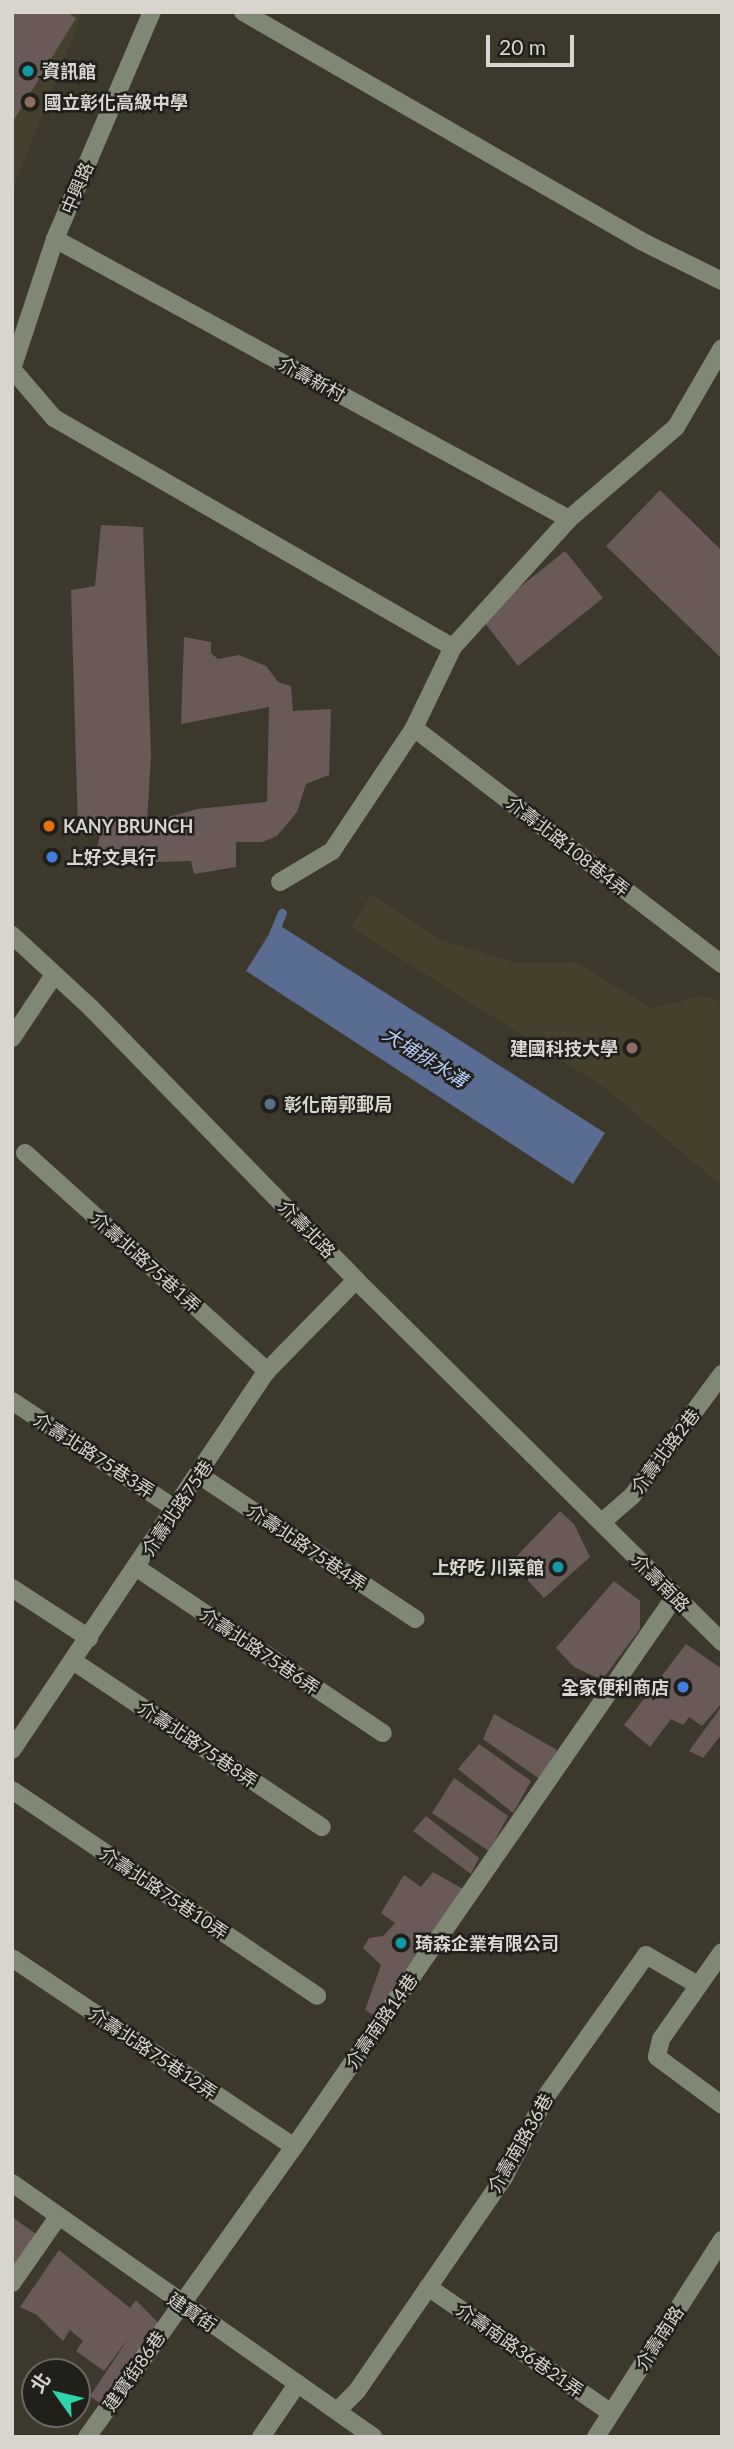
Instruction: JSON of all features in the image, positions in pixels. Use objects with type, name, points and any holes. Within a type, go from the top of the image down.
[{"type":"street","name":"中興路","points":[[12,369],[55,239],[152,12]]},
{"type":"street","points":[[243,12],[641,241],[722,281]]},
{"type":"street","name":"介壽新村","points":[[55,239],[569,519]]},
{"type":"street","points":[[280,882],[332,851],[414,728],[453,647],[569,519],[676,427],[722,348]]},
{"type":"street","points":[[12,369],[54,418],[453,647]]},
{"type":"street","name":"介壽北路108巷4弄","points":[[414,728],[722,964]]},
{"type":"street","name":"介壽北路","points":[[12,935],[602,1522]]},
{"type":"street","points":[[12,1038],[54,975]]},
{"type":"street","name":"介壽北路75巷1弄","points":[[25,1153],[267,1371]]},
{"type":"street","name":"介壽北路75巷","points":[[12,1750],[137,1568],[267,1371],[356,1280]]},
{"type":"street","name":"介壽北路2巷","points":[[602,1522],[632,1496],[722,1374]]},
{"type":"street","name":"介壽北路75巷3弄","points":[[12,1401],[176,1509]]},
{"type":"street","name":"介壽北路75巷4弄","points":[[199,1475],[416,1619]]},
{"type":"street","name":"介壽南路","points":[[602,1522],[674,1598],[722,1642]]},
{"type":"street","name":"介壽北路75巷6弄","points":[[137,1568],[383,1733]]},
{"type":"street","points":[[12,1588],[89,1638]]},
{"type":"street","name":"介壽南路14巷","points":[[181,2305],[294,2147],[674,1598]]},
{"type":"street","name":"介壽北路75巷8弄","points":[[74,1661],[322,1826]]},
{"type":"street","name":"介壽北路75巷10弄","points":[[12,1790],[317,1997]]},
{"type":"street","points":[[722,1952],[696,1984],[661,2039],[657,2057],[722,2105]]},
{"type":"street","name":"介壽南路36巷","points":[[337,2411],[357,2390],[504,2176],[547,2095],[646,1955],[696,1984]]},
{"type":"street","name":"介壽北路75巷12弄","points":[[12,1958],[294,2147]]},
{"type":"street","name":"建寶街","points":[[12,2183],[181,2305],[374,2437]]},
{"type":"street","points":[[12,2283],[58,2217]]},
{"type":"street","name":"介壽南路","points":[[596,2437],[722,2240]]},
{"type":"street","name":"介壽南路36巷21弄","points":[[428,2287],[611,2413]]},
{"type":"street","name":"建寶街86巷","points":[[87,2437],[181,2305]]},
{"type":"street","points":[[261,2437],[298,2383]]},
{"type":"shaded area","name":"國立彰化高級中學","points":[[12,12],[83,12],[12,192]]},
{"type":"shaded area","name":"建國科技大學","points":[[371,894],[441,940],[517,963],[575,962],[651,1008],[702,996],[722,1002],[722,1186],[605,1088],[351,927]]},
{"type":"water","name":"大埔排水溝","points":[[276,923],[605,1133],[573,1184],[246,971]]},
{"type":"building","name":"資訊館","points":[[12,12],[66,12],[76,18],[12,123]]},
{"type":"building","points":[[660,490],[722,551],[722,659],[606,546]]},
{"type":"building","points":[[101,525],[143,527],[151,756],[147,823],[197,809],[267,802],[269,707],[181,724],[184,637],[211,642],[211,653],[218,659],[239,655],[266,666],[278,682],[291,686],[293,711],[331,709],[329,775],[306,784],[297,812],[277,836],[262,842],[236,842],[236,867],[194,874],[191,861],[94,864],[100,834],[78,831],[71,590],[95,586]]},
{"type":"building","points":[[565,551],[603,598],[518,666],[481,618]]},
{"type":"building","points":[[560,1511],[574,1524],[590,1557],[544,1598],[511,1562]]},
{"type":"building","points":[[614,1581],[640,1601],[640,1629],[602,1680],[574,1667],[556,1648]]},
{"type":"building","name":"全家便利商店","points":[[686,1644],[722,1669],[722,1703],[702,1726],[689,1717],[683,1725],[671,1719],[650,1747],[624,1725]]},
{"type":"building","points":[[722,1706],[722,1734],[703,1758],[689,1751]]},
{"type":"building","points":[[494,1714],[557,1750],[541,1780],[483,1739]]},
{"type":"building","points":[[479,1744],[531,1781],[513,1813],[458,1769]]},
{"type":"building","points":[[454,1778],[508,1816],[489,1851],[432,1813]]},
{"type":"building","points":[[426,1816],[479,1858],[471,1874],[413,1831]]},
{"type":"building","name":"琦森企業有限公司","points":[[433,1872],[470,1893],[382,2021],[365,2010],[381,1965],[363,1948],[369,1938],[383,1936],[395,1923],[381,1913],[404,1875],[421,1887]]},
{"type":"building","points":[[12,2217],[43,2239],[12,2283]]},
{"type":"building","points":[[59,2250],[130,2308],[136,2300],[164,2329],[108,2409],[91,2394],[130,2336],[104,2371],[91,2362],[91,2358],[86,2358],[76,2351],[83,2341],[70,2330],[63,2341],[37,2315],[20,2307]]},
{"type":"waterway","points":[[273,934],[282,913]]},
{"type":"place","name":"資訊館","points":[[28,71]]},
{"type":"place","name":"國立彰化高級中學","points":[[30,102]]},
{"type":"place","name":"KANY BRUNCH","points":[[49,826]]},
{"type":"place","name":"上好文具行","points":[[52,857]]},
{"type":"place","name":"建國科技大學","points":[[632,1048]]},
{"type":"place","name":"彰化南郭郵局","points":[[270,1104]]},
{"type":"place","name":"上好吃 川菜館","points":[[558,1567]]},
{"type":"place","name":"全家便利商店","points":[[683,1687]]},
{"type":"place","name":"琦森企業有限公司","points":[[401,1943]]}]
